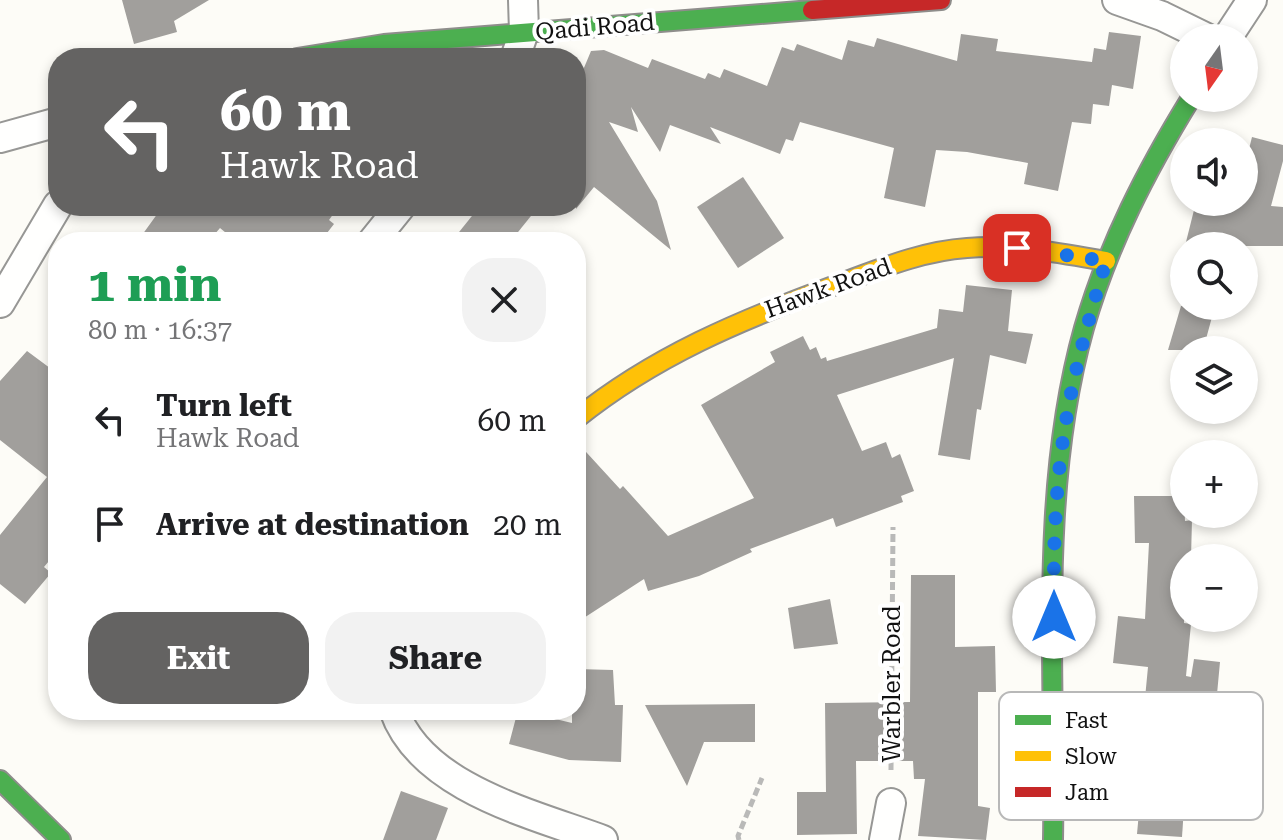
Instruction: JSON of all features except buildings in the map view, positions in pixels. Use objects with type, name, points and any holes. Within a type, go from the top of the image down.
[{"type":"street","points":[[520,45],[523,0]]},
{"type":"street","name":"Qadi Road","points":[[359,48],[384,44],[520,45],[941,0]]},
{"type":"street","points":[[1117,0],[1178,24]]},
{"type":"street","points":[[1236,24],[1252,0]]},
{"type":"street","points":[[1055,692],[1057,496],[1067,416],[1083,337],[1106,261],[1137,189],[1183,112]]},
{"type":"street","points":[[0,138],[48,125]]},
{"type":"street","points":[[0,303],[51,216]]},
{"type":"street","points":[[380,232],[393,216]]},
{"type":"street","name":"Hawk Road","points":[[586,412],[634,376],[704,335],[904,261],[944,251],[1017,248],[1106,261]]},
{"type":"street","points":[[399,720],[424,757],[454,779],[491,798],[603,840]]},
{"type":"street","points":[[0,780],[61,840]]},
{"type":"street","points":[[884,840],[891,803]]},
{"type":"street","points":[[1053,840],[1054,820]]},
{"type":"path","name":"Warbler Road","points":[[891,803],[893,527]]},
{"type":"path","points":[[739,840],[762,778]]},
{"type":"traffic: fast","points":[[359,48],[812,10]]},
{"type":"traffic: fast","points":[[1052,692],[1055,518],[1060,453],[1070,390],[1084,328],[1105,267],[1144,181],[1183,112]]},
{"type":"traffic: fast","points":[[0,780],[61,840]]},
{"type":"traffic: fast","points":[[1053,820],[1053,840]]},
{"type":"traffic: slow","points":[[586,412],[636,376],[732,326],[916,257],[950,250],[1002,247],[1106,261]]},
{"type":"traffic: jam","points":[[812,10],[941,0]]},
{"type":"route","points":[[1017,248],[1106,261],[1083,337],[1067,416],[1057,496],[1054,617]]}]
